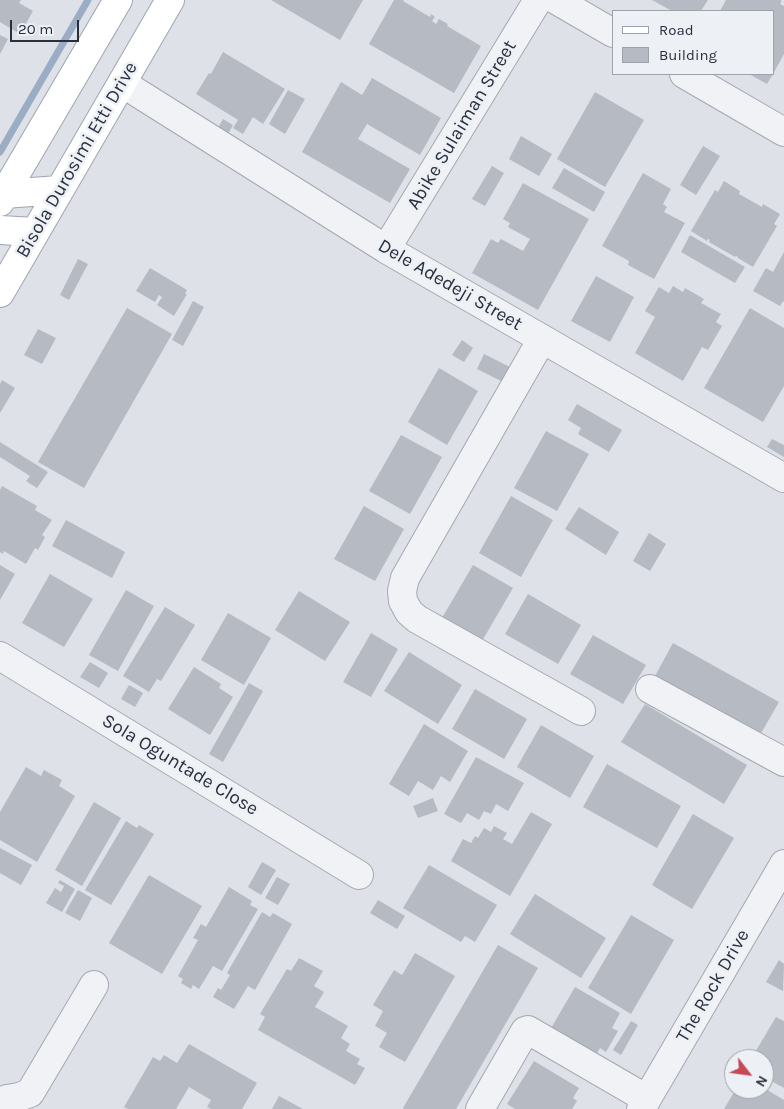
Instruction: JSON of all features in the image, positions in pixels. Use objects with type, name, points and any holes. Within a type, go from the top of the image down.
[{"type":"main road","points":[[1,196],[118,0]]},
{"type":"main road","name":"Bisola Durosimi Etti Drive","points":[[0,293],[170,0]]},
{"type":"main road","points":[[1,196],[59,190]]},
{"type":"main road","points":[[0,230],[35,232]]},
{"type":"street","name":"Abike Sulaiman Street","points":[[386,249],[538,0]]},
{"type":"street","points":[[556,0],[612,32]]},
{"type":"street","points":[[686,75],[784,132]]},
{"type":"street","name":"Dele Adedeji Street","points":[[122,83],[386,249],[784,478]]},
{"type":"street","points":[[542,339],[405,578],[402,590],[403,601],[409,612],[418,619],[581,711]]},
{"type":"street","name":"Sola Oguntade Close","points":[[0,656],[359,875]]},
{"type":"street","points":[[650,689],[784,762]]},
{"type":"street","name":"The Rock Drive","points":[[644,1104],[784,864]]},
{"type":"street","points":[[0,1103],[7,1099],[19,1098],[30,1093],[94,985]]},
{"type":"street","points":[[480,1109],[525,1031],[528,1030],[644,1104]]},
{"type":"building","points":[[0,0],[21,0],[19,3],[33,11],[20,34],[0,22]]},
{"type":"building","points":[[271,0],[363,0],[340,40]]},
{"type":"building","points":[[394,0],[404,0],[430,17],[431,14],[435,17],[432,21],[436,24],[439,19],[448,24],[447,26],[481,46],[454,93],[369,44]]},
{"type":"building","points":[[652,0],[708,0],[702,10],[670,10]]},
{"type":"building","points":[[726,0],[782,1],[780,4],[784,6],[784,54],[774,72],[774,10],[721,10]]},
{"type":"building","points":[[0,35],[8,39],[0,54]]},
{"type":"building","points":[[223,52],[285,89],[263,124],[253,117],[243,134],[233,128],[238,120],[196,94],[209,73],[211,74]]},
{"type":"building","points":[[751,75],[772,75],[767,84]]},
{"type":"building","points":[[372,78],[441,118],[420,155],[367,124],[358,139],[410,169],[390,203],[302,152],[341,82],[362,95]]},
{"type":"building","points":[[288,90],[305,99],[285,134],[269,124]]},
{"type":"building","points":[[595,92],[644,120],[605,187],[557,159]]},
{"type":"building","points":[[223,119],[233,125],[228,134],[218,128]]},
{"type":"building","points":[[521,136],[552,154],[539,176],[509,159]]},
{"type":"building","points":[[703,146],[720,156],[696,195],[680,185]]},
{"type":"building","points":[[492,166],[504,173],[485,206],[472,199]]},
{"type":"building","points":[[564,168],[605,192],[594,212],[552,188]]},
{"type":"building","points":[[643,173],[671,189],[663,204],[667,207],[664,212],[685,223],[654,279],[628,265],[629,261],[602,246]]},
{"type":"building","points":[[724,181],[740,191],[739,194],[762,207],[763,204],[780,214],[774,224],[777,226],[753,267],[709,242],[710,240],[708,239],[707,241],[691,231],[715,190],[718,192]]},
{"type":"building","points":[[523,183],[589,219],[538,310],[472,273],[491,239],[498,243],[501,239],[523,251],[530,239],[508,227],[510,223],[503,219]]},
{"type":"building","points":[[690,235],[745,267],[735,283],[681,252]]},
{"type":"building","points":[[784,252],[784,302],[780,306],[753,291],[766,268],[773,272]]},
{"type":"building","points":[[78,259],[88,264],[69,300],[60,295]]},
{"type":"building","points":[[150,268],[187,290],[185,294],[187,294],[174,316],[157,305],[162,297],[159,295],[155,302],[136,291]]},
{"type":"building","points":[[596,276],[634,297],[610,342],[571,321]]},
{"type":"building","points":[[673,286],[683,292],[685,288],[704,299],[701,303],[721,314],[716,322],[722,326],[708,350],[702,347],[683,381],[635,353],[655,317],[645,311],[659,287],[669,293]]},
{"type":"building","points":[[193,301],[204,307],[183,346],[172,340]]},
{"type":"building","points":[[127,308],[172,334],[84,488],[38,462]]},
{"type":"building","points":[[750,308],[784,328],[784,386],[763,422],[704,388]]},
{"type":"building","points":[[38,329],[56,338],[42,364],[24,355]]},
{"type":"building","points":[[462,340],[473,348],[464,362],[452,355]]},
{"type":"building","points":[[484,354],[510,367],[503,382],[477,369]]},
{"type":"building","points":[[439,368],[478,391],[447,445],[408,422]]},
{"type":"building","points":[[2,380],[15,388],[0,413],[0,384]]},
{"type":"building","points":[[577,404],[622,430],[609,452],[578,434],[581,428],[568,420]]},
{"type":"building","points":[[546,431],[589,454],[557,511],[514,488]]},
{"type":"building","points":[[401,435],[442,457],[410,514],[369,491]]},
{"type":"building","points":[[772,439],[784,445],[784,457],[767,447]]},
{"type":"building","points":[[0,442],[48,472],[37,488],[26,481],[30,476],[0,457]]},
{"type":"building","points":[[2,486],[37,506],[35,510],[52,520],[42,535],[45,537],[38,550],[35,548],[26,564],[4,551],[3,554],[0,552],[0,490]]},
{"type":"building","points":[[511,496],[553,520],[521,577],[479,553]]},
{"type":"building","points":[[364,506],[404,529],[375,581],[334,559]]},
{"type":"building","points":[[579,507],[619,532],[606,555],[565,529]]},
{"type":"building","points":[[66,520],[125,552],[112,578],[52,546]]},
{"type":"building","points":[[649,533],[666,544],[650,571],[633,561]]},
{"type":"building","points":[[0,565],[15,574],[0,600]]},
{"type":"building","points":[[473,565],[513,588],[482,641],[442,618]]},
{"type":"building","points":[[50,574],[93,599],[64,647],[22,623]]},
{"type":"building","points":[[126,590],[154,606],[118,671],[89,655]]},
{"type":"building","points":[[299,591],[350,622],[325,661],[275,630]]},
{"type":"building","points":[[528,594],[581,625],[558,664],[505,634]]},
{"type":"building","points":[[165,607],[195,625],[161,681],[157,679],[149,692],[123,676]]},
{"type":"building","points":[[228,613],[271,638],[244,685],[201,660]]},
{"type":"building","points":[[371,633],[398,649],[371,697],[343,682]]},
{"type":"building","points":[[593,635],[646,665],[623,704],[570,674]]},
{"type":"building","points":[[673,643],[779,702],[760,735],[655,676]]},
{"type":"building","points":[[409,652],[462,685],[438,724],[384,691]]},
{"type":"building","points":[[90,662],[108,673],[99,688],[80,677]]},
{"type":"building","points":[[194,667],[221,684],[219,688],[233,697],[210,735],[168,709]]},
{"type":"building","points":[[249,683],[263,691],[223,762],[209,754]]},
{"type":"building","points":[[129,685],[143,693],[135,707],[121,699]]},
{"type":"building","points":[[475,689],[527,719],[504,759],[452,729]]},
{"type":"building","points":[[645,704],[747,765],[724,804],[621,742]]},
{"type":"building","points":[[424,724],[468,751],[450,782],[441,776],[433,790],[418,781],[409,796],[389,784]]},
{"type":"building","points":[[541,725],[594,756],[570,798],[517,767]]},
{"type":"building","points":[[476,757],[524,783],[508,811],[496,804],[491,814],[484,811],[479,820],[467,813],[461,823],[444,814]]},
{"type":"building","points":[[607,764],[681,806],[657,848],[583,807]]},
{"type":"building","points":[[26,767],[41,776],[44,770],[62,780],[59,786],[75,796],[37,862],[0,840],[0,812]]},
{"type":"building","points":[[433,798],[438,811],[418,818],[413,806]]},
{"type":"building","points":[[94,802],[121,818],[82,886],[55,870]]},
{"type":"building","points":[[531,812],[552,824],[510,896],[451,861],[463,839],[471,843],[475,836],[478,838],[484,828],[491,832],[494,826],[507,833],[503,839],[512,844]]},
{"type":"building","points":[[693,814],[734,838],[692,909],[652,885]]},
{"type":"building","points":[[126,821],[137,828],[139,825],[154,834],[111,905],[85,890]]},
{"type":"building","points":[[0,848],[32,865],[21,885],[0,873]]},
{"type":"building","points":[[262,862],[276,870],[261,895],[248,887]]},
{"type":"building","points":[[429,865],[497,905],[475,942],[465,936],[461,942],[403,908]]},
{"type":"building","points":[[149,875],[202,906],[162,974],[109,943]]},
{"type":"building","points":[[277,877],[290,884],[278,905],[265,898]]},
{"type":"building","points":[[60,880],[75,889],[62,912],[46,903],[55,888],[61,892],[64,886],[58,883]]},
{"type":"building","points":[[229,887],[252,901],[250,905],[258,909],[222,971],[213,966],[199,989],[193,985],[191,989],[181,983],[183,979],[178,976],[198,940],[193,938],[201,924],[206,927]]},
{"type":"building","points":[[78,890],[92,898],[80,921],[65,913]]},
{"type":"building","points":[[535,894],[606,938],[581,978],[510,934]]},
{"type":"building","points":[[378,900],[405,916],[397,929],[370,913]]},
{"type":"building","points":[[262,912],[270,917],[273,913],[292,924],[255,990],[248,986],[234,1009],[213,997],[218,988],[221,990],[230,975],[227,973]]},
{"type":"building","points":[[631,915],[674,940],[631,1014],[588,988]]},
{"type":"building","points":[[498,945],[538,968],[456,1109],[404,1109],[403,1108]]},
{"type":"building","points":[[415,953],[455,976],[405,1062],[379,1047],[387,1033],[375,1026],[383,1011],[373,1005],[394,970],[402,975]]},
{"type":"building","points":[[299,958],[323,971],[314,986],[324,992],[315,1007],[348,1026],[341,1038],[350,1044],[346,1051],[360,1059],[357,1064],[365,1068],[355,1085],[258,1030],[265,1017],[260,1014],[287,969],[291,971]]},
{"type":"building","points":[[779,960],[784,964],[783,991],[766,982]]},
{"type":"building","points":[[575,987],[620,1013],[612,1028],[618,1031],[606,1052],[600,1048],[593,1061],[547,1035]]},
{"type":"building","points":[[776,1017],[784,1021],[784,1088],[774,1082],[774,1049],[757,1049]]},
{"type":"building","points":[[631,1021],[638,1025],[621,1055],[613,1050]]},
{"type":"building","points":[[189,1044],[257,1083],[242,1109],[211,1109],[207,1107],[211,1100],[189,1087],[176,1109],[128,1109],[124,1107],[153,1057],[160,1061],[164,1055],[177,1063]]},
{"type":"building","points":[[534,1061],[579,1088],[573,1098],[577,1101],[572,1109],[515,1109],[507,1104]]},
{"type":"building","points":[[774,1094],[784,1100],[784,1109],[724,1109],[730,1099],[774,1099]]},
{"type":"building","points":[[279,1096],[303,1109],[272,1109]]},
{"type":"waterway","points":[[0,152],[88,0]]}]
